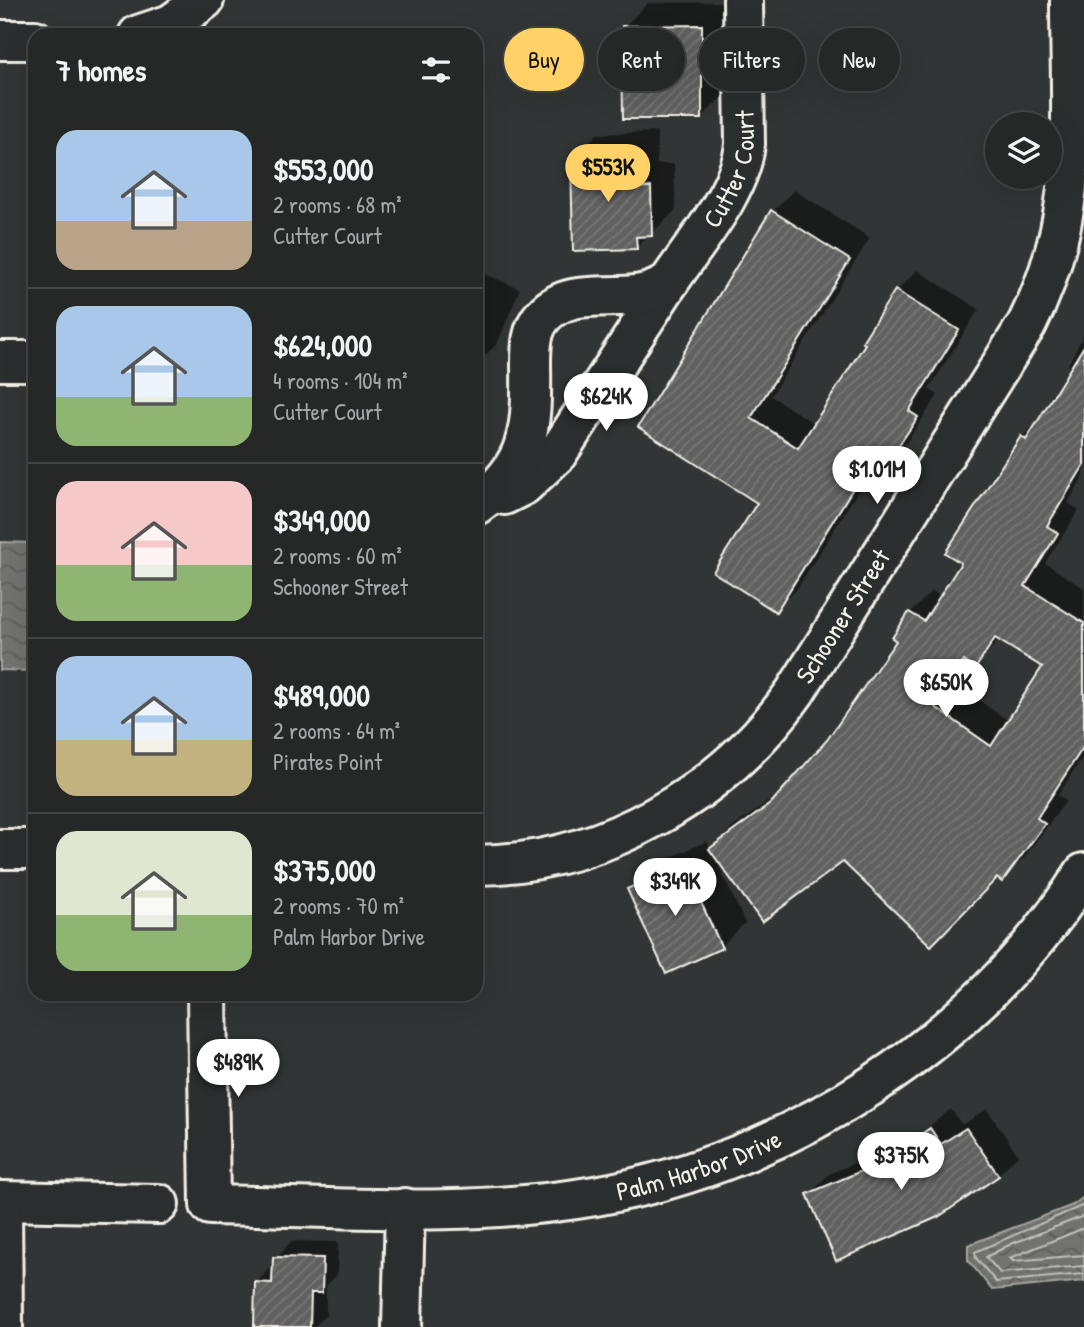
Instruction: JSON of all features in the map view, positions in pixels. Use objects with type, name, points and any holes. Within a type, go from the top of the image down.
[{"type":"street","name":"Cutter Court","points":[[483,502],[524,485],[557,454],[735,182],[743,162],[743,0]]},
{"type":"street","name":"Schooner Street","points":[[483,864],[548,857],[637,827],[680,803],[755,742],[795,692],[1027,324],[1041,295],[1064,223],[1069,183],[1070,0]]},
{"type":"street","points":[[159,28],[192,12]]},
{"type":"street","points":[[0,40],[28,40]]},
{"type":"street","name":"Cutter Court","points":[[483,499],[506,479],[525,448],[531,423],[532,342],[541,317],[555,306],[572,299],[650,294],[669,282]]},
{"type":"street","points":[[0,361],[28,361]]},
{"type":"street","points":[[0,849],[28,849]]},
{"type":"street","name":"Palm Harbor Drive","points":[[207,1001],[209,1205],[481,1208],[596,1196],[703,1168],[832,1109],[903,1065],[958,1019],[1043,930],[1084,873]]},
{"type":"street","points":[[3,1327],[1,1201],[159,1204]]},
{"type":"street","points":[[402,1327],[405,1208]]},
{"type":"water","points":[[0,542],[28,543],[28,671],[0,670]]},
{"type":"water","points":[[1084,1197],[1084,1281],[992,1290],[968,1260],[968,1245],[1073,1205]]},
{"type":"building","points":[[702,25],[702,28],[699,28],[699,91],[702,91],[702,119],[623,119],[623,91],[685,91],[685,28],[622,26]]},
{"type":"building","points":[[633,156],[634,188],[651,187],[652,236],[636,237],[637,249],[573,251],[571,157]]},
{"type":"building","points":[[771,210],[850,260],[751,418],[798,448],[865,344],[862,342],[895,290],[959,330],[909,411],[918,417],[885,466],[872,458],[776,612],[713,572],[757,503],[638,427]]},
{"type":"building","points":[[1084,346],[1084,465],[1047,526],[1058,533],[1025,586],[1084,623],[1084,746],[1037,818],[1045,824],[1002,882],[997,878],[931,946],[843,862],[762,922],[709,849],[770,804],[827,740],[896,641],[892,638],[909,612],[924,621],[961,563],[945,553],[1021,436],[1026,440]],"holes":[[[995,638],[1042,667],[991,746],[935,707],[964,661],[975,669]]]},
{"type":"building","points":[[683,863],[722,948],[666,974],[627,889]]},
{"type":"building","points":[[930,1128],[941,1144],[966,1128],[999,1176],[938,1217],[836,1261],[807,1194],[906,1152],[903,1147]]},
{"type":"building","points":[[273,1257],[323,1258],[322,1293],[311,1293],[310,1327],[254,1327],[255,1282],[272,1283]]}]
